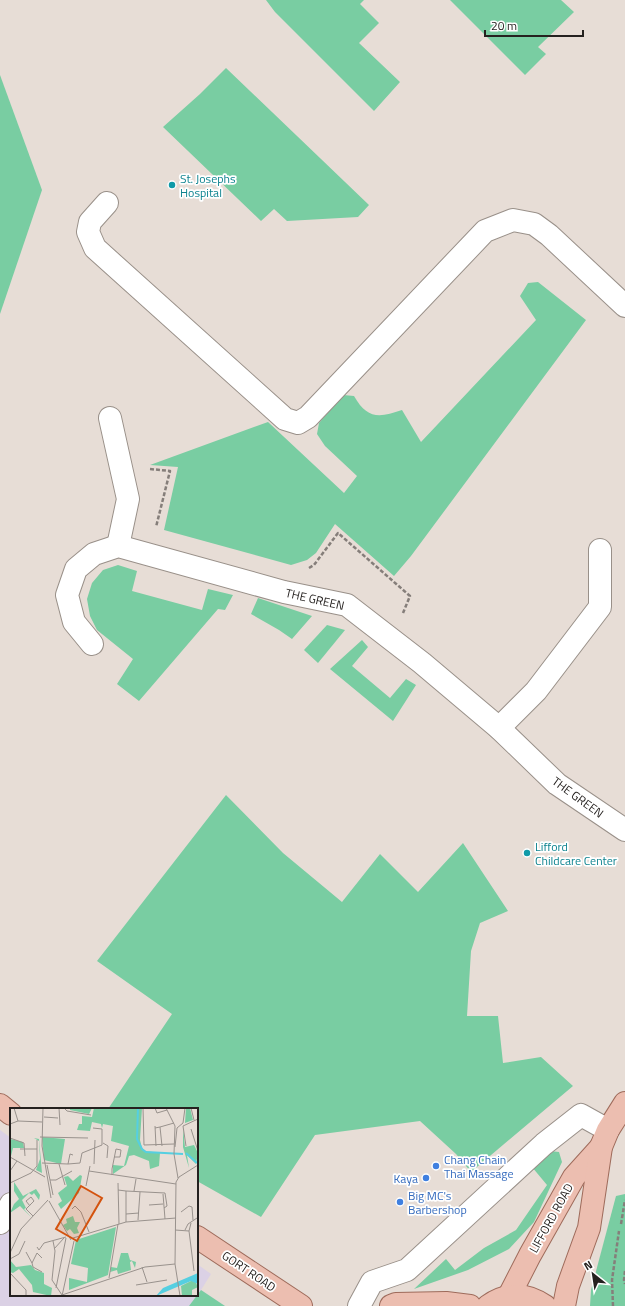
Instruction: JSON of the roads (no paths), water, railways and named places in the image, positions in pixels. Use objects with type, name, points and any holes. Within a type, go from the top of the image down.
[{"type":"main road","name":"LIFFORD ROAD","points":[[509,1296],[530,1255],[574,1177],[605,1139],[625,1103]]},
{"type":"main road","points":[[0,1105],[10,1113]]},
{"type":"main road","name":"LIFFORD ROAD","points":[[564,1306],[568,1286],[589,1228],[605,1139]]},
{"type":"main road","name":"GORT ROAD","points":[[198,1238],[301,1306]]},
{"type":"main road","points":[[488,1306],[496,1300],[509,1296],[523,1296],[536,1300],[545,1306]]},
{"type":"main road","points":[[391,1306],[396,1304],[446,1303],[470,1306]]},
{"type":"street","points":[[107,203],[90,222],[88,232],[95,248],[285,419],[298,423],[308,417],[486,232],[513,220],[534,224],[549,235],[625,306]]},
{"type":"street","points":[[92,644],[74,622],[67,595],[76,569],[94,554],[118,546],[128,499],[110,418]]},
{"type":"street","name":"THE GREEN","points":[[118,546],[284,592],[347,605],[422,663],[499,728],[557,784],[625,830]]},
{"type":"street","points":[[499,728],[536,691],[600,607],[600,550]]},
{"type":"street","points":[[359,1306],[372,1282],[407,1270],[544,1144],[581,1115],[605,1139]]},
{"type":"street","points":[[0,1223],[10,1206]]},
{"type":"place","name":"St. Josephs Hospital","points":[[172,185]]},
{"type":"place","name":"Lifford Childcare Center","points":[[527,853]]},
{"type":"place","name":"Chang Chain Thai Massage","points":[[436,1166]]},
{"type":"place","name":"Kaya","points":[[426,1178]]},
{"type":"place","name":"Big MC's Barbershop","points":[[400,1202]]}]
